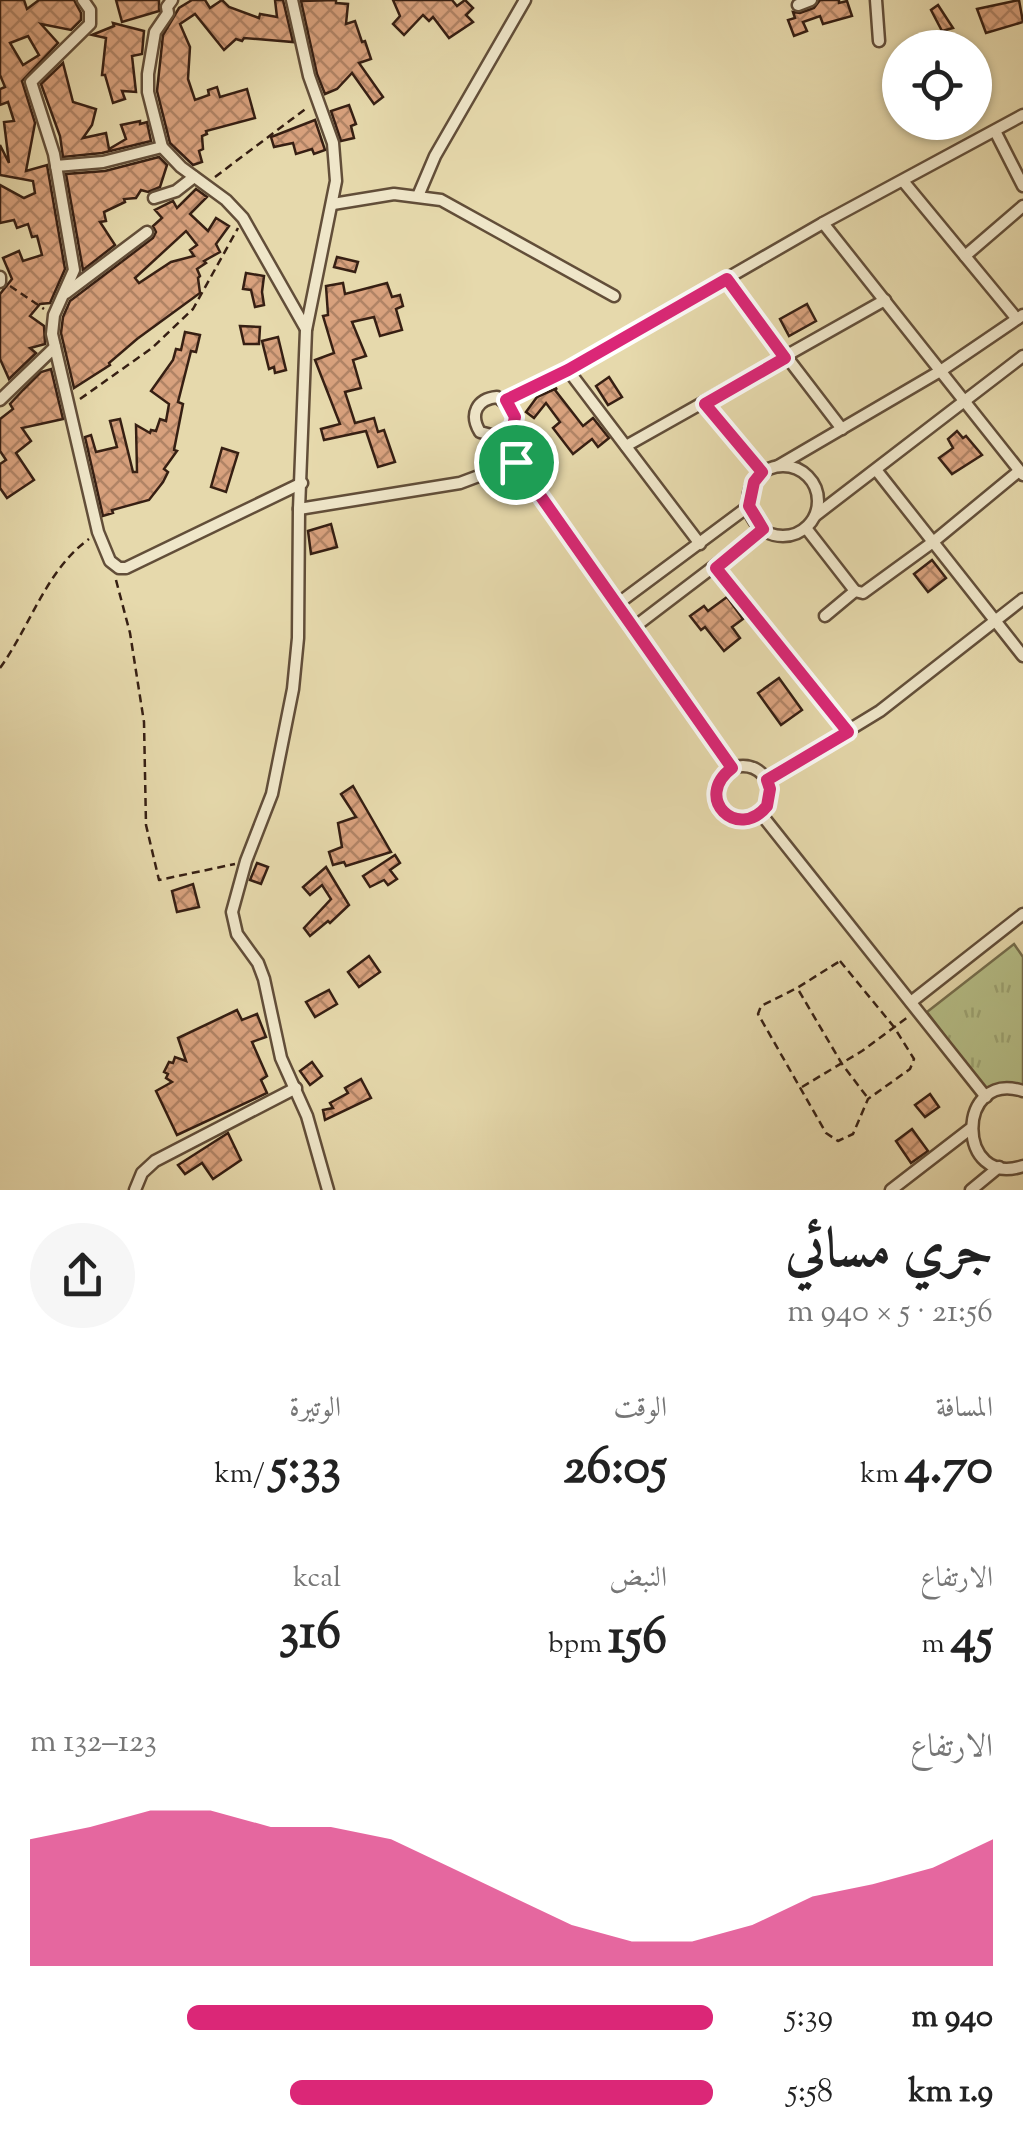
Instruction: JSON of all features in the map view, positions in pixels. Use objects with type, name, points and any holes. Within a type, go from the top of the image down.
[{"type":"street","points":[[83,0],[90,10],[90,24],[31,82],[56,166],[74,270],[54,315],[55,348],[98,532],[113,566],[126,568],[302,483]]},
{"type":"street","points":[[172,0],[155,32],[148,74],[148,92],[162,148],[243,218],[306,330]]},
{"type":"street","points":[[292,0],[308,76],[337,160],[333,204],[306,330],[298,638],[293,690],[272,794],[246,861],[232,922],[264,979],[282,1058],[296,1088],[328,1190]]},
{"type":"street","points":[[418,196],[435,156],[525,0]]},
{"type":"street","points":[[798,5],[811,0]]},
{"type":"street","points":[[876,0],[879,41]]},
{"type":"street","points":[[732,768],[499,437],[480,432],[474,413],[478,404],[487,398],[506,400],[568,370],[824,223],[1023,115]]},
{"type":"street","points":[[995,131],[1023,186]]},
{"type":"street","points":[[56,166],[103,162],[162,148]]},
{"type":"street","points":[[154,198],[176,191],[194,177]]},
{"type":"street","points":[[616,605],[749,506],[754,482],[762,472],[942,370],[1020,317],[903,181]]},
{"type":"street","points":[[333,204],[394,194],[441,200],[614,296]]},
{"type":"street","points":[[965,256],[1023,206]]},
{"type":"street","points":[[824,223],[1021,473],[869,590],[855,591],[825,616]]},
{"type":"street","points":[[66,293],[147,232]]},
{"type":"street","points":[[727,279],[842,429]]},
{"type":"street","points":[[626,446],[885,300]]},
{"type":"street","points":[[0,400],[55,348]]},
{"type":"street","points":[[749,506],[763,529],[785,536],[806,528],[816,515],[1023,356]]},
{"type":"street","points":[[568,370],[700,544]]},
{"type":"street","points":[[499,437],[513,426],[515,417],[506,400]]},
{"type":"street","points":[[705,404],[762,472]]},
{"type":"street","points":[[299,508],[460,483],[516,462]]},
{"type":"street","points":[[778,466],[790,466],[811,479],[819,502],[816,515]]},
{"type":"street","points":[[876,471],[1023,656]]},
{"type":"street","points":[[806,528],[855,591]]},
{"type":"street","points":[[633,628],[763,529]]},
{"type":"street","points":[[716,568],[848,732]]},
{"type":"street","points":[[767,780],[880,711],[1023,599]]},
{"type":"street","points":[[732,768],[758,770],[767,780],[770,798],[761,814],[749,820],[736,820],[724,813],[717,802],[716,788],[721,776],[732,768]]},
{"type":"street","points":[[761,814],[986,1097]]},
{"type":"street","points":[[914,1006],[1023,914]]},
{"type":"street","points":[[135,1190],[142,1173],[155,1161],[296,1088]]},
{"type":"street","points":[[1023,1091],[1000,1090],[986,1097],[974,1111],[970,1130],[974,1146],[984,1159],[999,1167],[1023,1166]]},
{"type":"street","points":[[891,1190],[970,1130]]},
{"type":"street","points":[[971,1190],[999,1167]]},
{"type":"path","points":[[205,185],[318,100]]},
{"type":"path","points":[[70,404],[152,348],[194,308],[243,218]]},
{"type":"path","points":[[1,280],[54,315]]},
{"type":"path","points":[[0,668],[29,624],[58,568],[74,549],[98,532]]},
{"type":"path","points":[[113,566],[130,632],[144,722],[146,825],[159,880],[246,861]]},
{"type":"path","points":[[840,961],[894,1028],[912,1051],[914,1063],[910,1070],[868,1098],[854,1134],[838,1141],[826,1134],[758,1014],[760,1006],[840,961]]},
{"type":"path","points":[[797,988],[842,1064],[868,1098]]},
{"type":"path","points":[[800,1088],[894,1028],[914,1006]]},
{"type":"green space","points":[[1014,944],[1023,957],[1023,1089],[988,1093],[927,1012]]},
{"type":"building","points":[[0,0],[24,0],[27,9],[39,0],[74,0],[81,20],[71,30],[41,24],[58,43],[22,81],[35,123],[26,171],[47,165],[65,269],[50,303],[40,304],[30,316],[44,326],[45,344],[30,348],[36,353],[9,379],[0,359],[0,294],[12,279],[3,258],[19,251],[23,261],[42,255],[37,236],[32,237],[28,224],[17,228],[14,220],[0,223],[0,185],[24,198],[35,193],[33,181],[0,175],[0,145],[9,163],[4,122],[14,121],[8,102],[0,105],[0,89],[5,87],[0,75]],"holes":[[[28,36],[39,55],[23,65],[10,43]]]},
{"type":"building","points":[[116,0],[159,0],[159,11],[122,22]]},
{"type":"building","points":[[192,0],[205,0],[210,8],[222,0],[229,7],[259,18],[260,14],[277,17],[275,0],[283,0],[293,42],[244,38],[236,39],[224,50],[195,14],[180,24],[190,47],[188,79],[195,100],[217,87],[220,97],[247,89],[255,118],[206,131],[202,136],[203,149],[199,151],[202,162],[193,165],[170,143],[157,91],[163,35],[179,8]]},
{"type":"building","points":[[336,0],[348,4],[346,24],[355,21],[362,42],[365,41],[371,59],[359,63],[383,97],[374,104],[352,73],[337,89],[325,94],[317,74],[301,1]]},
{"type":"building","points":[[393,0],[452,0],[457,6],[465,0],[473,8],[466,15],[473,22],[449,38],[433,17],[429,21],[423,15],[404,35],[393,24],[400,16]]},
{"type":"building","points":[[820,0],[847,1],[852,16],[823,24],[820,16],[803,22],[807,31],[794,36],[788,20],[795,18],[793,12],[814,8]]},
{"type":"building","points":[[1019,0],[1023,22],[985,30],[977,9]]},
{"type":"building","points":[[938,5],[953,28],[941,30],[931,10]]},
{"type":"building","points":[[113,23],[144,31],[142,54],[132,56],[136,92],[122,91],[125,99],[113,103],[102,75],[106,38],[92,35],[114,26]]},
{"type":"building","points":[[63,63],[73,102],[96,109],[83,138],[106,133],[109,149],[126,139],[121,125],[140,121],[147,122],[151,141],[102,153],[63,157],[60,136],[41,84]]},
{"type":"building","points":[[349,105],[356,124],[351,126],[354,138],[341,141],[331,111]]},
{"type":"building","points":[[315,120],[325,150],[296,154],[293,143],[274,147],[271,137]]},
{"type":"building","points":[[159,157],[167,165],[160,187],[148,192],[141,190],[136,198],[124,199],[125,202],[104,212],[106,221],[100,222],[115,245],[83,270],[66,174],[105,171]]},
{"type":"building","points":[[196,189],[207,197],[190,214],[208,231],[216,218],[229,226],[216,244],[220,252],[197,269],[200,293],[137,339],[110,365],[74,388],[61,333],[70,301],[153,238],[153,226],[162,218],[155,210],[173,201],[177,208]],"holes":[[[186,231],[197,245],[190,250],[194,256],[171,262],[139,283],[135,278]]]},
{"type":"building","points":[[337,257],[358,262],[355,272],[334,267]]},
{"type":"building","points":[[246,273],[264,276],[264,305],[255,307],[251,290],[243,289]]},
{"type":"building","points":[[343,283],[345,294],[387,283],[392,297],[400,295],[403,306],[396,309],[402,330],[380,336],[374,317],[352,322],[366,356],[353,360],[361,388],[345,392],[355,423],[374,418],[378,432],[384,430],[395,462],[378,467],[366,431],[324,440],[321,429],[340,424],[315,360],[334,353],[323,316],[328,315],[326,286]]},
{"type":"building","points":[[807,304],[816,321],[789,336],[780,319]]},
{"type":"building","points":[[240,326],[260,327],[259,344],[244,344]]},
{"type":"building","points":[[185,332],[200,335],[196,352],[191,351],[178,402],[183,404],[174,450],[177,451],[164,469],[168,472],[149,500],[103,516],[85,437],[91,435],[96,452],[117,447],[110,421],[120,419],[133,472],[137,472],[136,425],[150,433],[156,431],[160,419],[166,421],[169,404],[151,391],[173,360],[176,349],[181,350]]},
{"type":"building","points":[[278,337],[286,370],[275,373],[274,367],[269,369],[262,341]]},
{"type":"building","points":[[51,369],[63,419],[22,428],[31,441],[16,453],[34,480],[7,498],[0,488],[0,464],[6,460],[0,451],[0,419],[13,409],[10,404],[41,372]]},
{"type":"building","points":[[609,377],[622,397],[608,405],[596,386]]},
{"type":"building","points":[[557,388],[583,426],[593,418],[609,438],[598,447],[592,439],[573,454],[553,428],[560,422],[546,403],[534,418],[526,412],[537,397]]},
{"type":"building","points":[[957,431],[982,455],[952,474],[939,458],[953,448],[948,439]]},
{"type":"building","points":[[222,448],[238,453],[226,492],[211,487]]},
{"type":"building","points":[[331,524],[337,547],[311,554],[308,531]]},
{"type":"building","points":[[932,560],[946,578],[928,592],[914,574]]},
{"type":"building","points":[[727,597],[743,619],[732,627],[740,638],[724,651],[705,627],[701,630],[690,616],[704,606],[708,611]]},
{"type":"building","points":[[779,678],[802,710],[781,725],[758,693]]},
{"type":"building","points":[[353,786],[391,852],[346,866],[344,862],[333,865],[329,852],[342,847],[338,823],[356,817],[341,794]]},
{"type":"building","points":[[395,855],[400,863],[390,870],[397,879],[388,885],[384,880],[370,887],[363,876]]},
{"type":"building","points":[[257,863],[268,867],[261,884],[250,880]]},
{"type":"building","points":[[326,867],[349,905],[310,936],[304,928],[331,899],[322,885],[310,895],[303,887]]},
{"type":"building","points":[[193,884],[199,907],[177,912],[172,891]]},
{"type":"building","points":[[369,956],[380,972],[359,987],[348,972]]},
{"type":"building","points":[[329,990],[337,1004],[315,1017],[306,1002]]},
{"type":"building","points":[[237,1010],[242,1020],[257,1014],[266,1037],[252,1042],[267,1076],[261,1080],[267,1093],[177,1135],[156,1091],[172,1082],[164,1072],[169,1062],[173,1063],[175,1057],[186,1061],[178,1038]]},
{"type":"building","points":[[312,1062],[322,1076],[310,1085],[300,1071]]},
{"type":"building","points":[[361,1079],[371,1098],[325,1120],[323,1110],[333,1108],[330,1103],[348,1093],[345,1088]]},
{"type":"building","points":[[930,1094],[939,1107],[925,1117],[915,1105]]},
{"type":"building","points":[[912,1129],[928,1151],[911,1163],[896,1141]]},
{"type":"building","points":[[228,1133],[241,1160],[213,1179],[202,1163],[185,1174],[178,1165]]},
{"type":"route","points":[[727,279],[785,358],[705,404],[762,472],[749,494],[749,506],[763,529],[716,568],[848,732],[767,780],[770,798],[761,814],[749,820],[736,820],[724,813],[717,802],[716,788],[721,776],[732,768],[516,462],[499,437],[513,426],[515,417],[506,400],[568,370],[727,279]]}]
